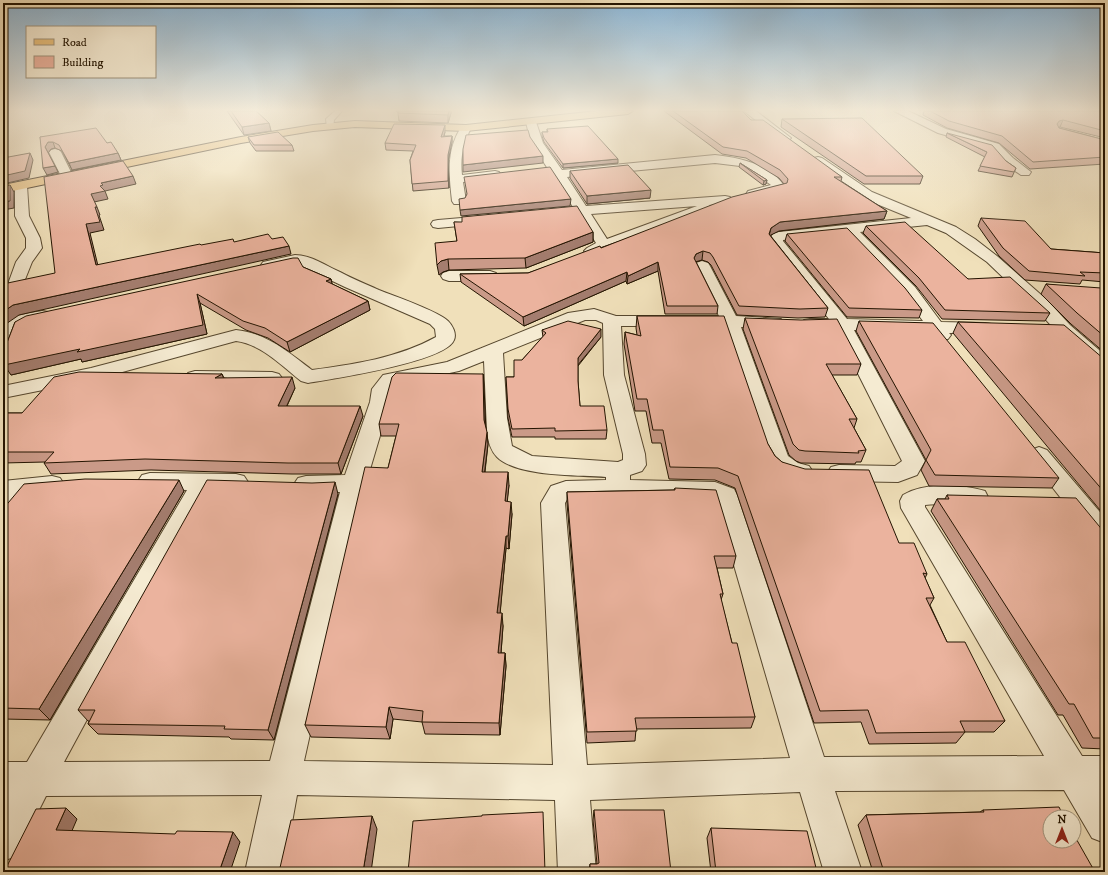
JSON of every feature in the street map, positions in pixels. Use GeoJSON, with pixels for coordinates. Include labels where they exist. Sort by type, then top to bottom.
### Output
{"type":"FeatureCollection","features":[{"type":"Feature","properties":{"kind":"main road"},"geometry":{"type":"LineString","coordinates":[[3,189],[184,152]]}},
{"type":"Feature","properties":{"kind":"street"},"geometry":{"type":"LineString","coordinates":[[55,152],[67,176]]}},
{"type":"Feature","properties":{"kind":"street"},"geometry":{"type":"LineString","coordinates":[[456,152],[455,157],[456,179],[459,201]]}},
{"type":"Feature","properties":{"kind":"street"},"geometry":{"type":"LineString","coordinates":[[543,152],[604,245]]}},
{"type":"Feature","properties":{"kind":"street"},"geometry":{"type":"LineString","coordinates":[[999,152],[1009,162],[1025,172]]}},
{"type":"Feature","properties":{"kind":"street"},"geometry":{"type":"LineString","coordinates":[[808,154],[867,195],[951,230],[970,242],[992,259],[1105,365]]}},
{"type":"Feature","properties":{"kind":"street"},"geometry":{"type":"LineString","coordinates":[[539,169],[556,171],[715,159],[741,162],[774,182],[779,187],[725,200],[604,245],[576,257]]}},
{"type":"Feature","properties":{"kind":"street"},"geometry":{"type":"LineString","coordinates":[[456,179],[509,173]]}},
{"type":"Feature","properties":{"kind":"street"},"geometry":{"type":"LineString","coordinates":[[16,284],[24,262],[34,248],[33,238],[22,216],[21,186]]}},
{"type":"Feature","properties":{"kind":"street"},"geometry":{"type":"LineString","coordinates":[[557,212],[725,200]]}},
{"type":"Feature","properties":{"kind":"street"},"geometry":{"type":"LineString","coordinates":[[438,224],[502,218]]}},
{"type":"Feature","properties":{"kind":"street"},"geometry":{"type":"LineString","coordinates":[[702,266],[730,321],[776,456],[781,464],[790,470],[801,472],[898,474],[910,469],[914,460],[841,323],[776,242],[776,239],[779,236],[927,221]]}},
{"type":"Feature","properties":{"kind":"street"},"geometry":{"type":"LineString","coordinates":[[849,229],[909,291],[956,351]]}},
{"type":"Feature","properties":{"kind":"street"},"geometry":{"type":"LineString","coordinates":[[255,269],[283,262],[302,260],[351,284],[436,320],[444,326],[446,336],[445,340],[407,356],[389,370],[382,389],[380,402],[354,483],[283,778],[264,872]]}},
{"type":"Feature","properties":{"kind":"street"},"geometry":{"type":"LineString","coordinates":[[449,276],[504,275]]}},
{"type":"Feature","properties":{"kind":"street"},"geometry":{"type":"LineString","coordinates":[[1019,285],[1042,287]]}},
{"type":"Feature","properties":{"kind":"street"},"geometry":{"type":"LineString","coordinates":[[3,354],[7,328],[25,320],[57,313]]}},
{"type":"Feature","properties":{"kind":"street"},"geometry":{"type":"LineString","coordinates":[[94,374],[274,378],[308,377],[349,371],[452,367],[574,317],[588,314],[602,314],[612,321],[730,321],[798,324],[841,323],[998,328]]}},
{"type":"Feature","properties":{"kind":"street"},"geometry":{"type":"LineString","coordinates":[[577,872],[553,503],[558,492],[618,479],[634,465],[634,454],[614,376],[612,321]]}},
{"type":"Feature","properties":{"kind":"street"},"geometry":{"type":"LineString","coordinates":[[1043,328],[1064,328]]}},
{"type":"Feature","properties":{"kind":"street"},"geometry":{"type":"LineString","coordinates":[[3,392],[94,374],[185,348],[236,336],[245,336],[260,342],[308,377]]}},
{"type":"Feature","properties":{"kind":"street"},"geometry":{"type":"LineString","coordinates":[[493,349],[495,374],[494,405],[500,441],[503,450],[517,460],[530,464],[618,479],[715,491],[725,495],[843,872]]}},
{"type":"Feature","properties":{"kind":"street"},"geometry":{"type":"LineString","coordinates":[[1030,444],[1105,536]]}},
{"type":"Feature","properties":{"kind":"street"},"geometry":{"type":"LineString","coordinates":[[132,481],[253,482]]}},
{"type":"Feature","properties":{"kind":"street"},"geometry":{"type":"LineString","coordinates":[[3,843],[19,779],[204,482]]}},
{"type":"Feature","properties":{"kind":"street"},"geometry":{"type":"LineString","coordinates":[[3,509],[12,489],[68,483]]}},
{"type":"Feature","properties":{"kind":"street"},"geometry":{"type":"LineString","coordinates":[[284,484],[316,485],[354,483]]}},
{"type":"Feature","properties":{"kind":"street"},"geometry":{"type":"LineString","coordinates":[[996,497],[924,496],[916,497],[912,501],[913,508],[1088,773],[1105,825]]}},
{"type":"Feature","properties":{"kind":"street"},"geometry":{"type":"LineString","coordinates":[[1043,498],[1075,499]]}},
{"type":"Feature","properties":{"kind":"street"},"geometry":{"type":"LineString","coordinates":[[19,779],[283,778],[572,783],[812,774],[1088,773]]}},
{"type":"Feature","properties":{"kind":"building"},"geometry":{"type":"Polygon","coordinates":[[[41,152],[48,152],[55,166],[43,168],[41,152]]]}},
{"type":"Feature","properties":{"kind":"building"},"geometry":{"type":"Polygon","coordinates":[[[63,152],[118,153],[69,163],[63,152]]]}},
{"type":"Feature","properties":{"kind":"building"},"geometry":{"type":"Polygon","coordinates":[[[413,152],[449,152],[448,181],[412,184],[410,160],[413,152]]]}},
{"type":"Feature","properties":{"kind":"building"},"geometry":{"type":"Polygon","coordinates":[[[463,152],[540,152],[543,156],[463,165],[463,152]]]}},
{"type":"Feature","properties":{"kind":"building"},"geometry":{"type":"Polygon","coordinates":[[[554,152],[611,152],[618,159],[563,164],[554,152]]]}},
{"type":"Feature","properties":{"kind":"building"},"geometry":{"type":"Polygon","coordinates":[[[748,152],[807,152],[842,177],[834,177],[887,211],[780,222],[771,228],[769,234],[828,308],[800,309],[739,306],[713,257],[710,253],[703,251],[696,254],[694,258],[718,306],[667,306],[658,262],[628,276],[627,272],[523,317],[460,274],[528,273],[600,246],[601,248],[732,197],[787,183],[788,179],[780,170],[748,152]]]}},
{"type":"Feature","properties":{"kind":"building"},"geometry":{"type":"Polygon","coordinates":[[[830,152],[898,152],[923,176],[866,176],[830,152]]]}},
{"type":"Feature","properties":{"kind":"building"},"geometry":{"type":"Polygon","coordinates":[[[987,152],[998,152],[1006,161],[1016,168],[1014,172],[980,166],[987,152]]]}},
{"type":"Feature","properties":{"kind":"building"},"geometry":{"type":"Polygon","coordinates":[[[1021,152],[1105,152],[1105,157],[1033,162],[1021,152]]]}},
{"type":"Feature","properties":{"kind":"building"},"geometry":{"type":"Polygon","coordinates":[[[30,153],[25,171],[3,176],[3,158],[30,153]]]}},
{"type":"Feature","properties":{"kind":"building"},"geometry":{"type":"Polygon","coordinates":[[[123,161],[133,176],[101,183],[103,185],[100,186],[105,191],[91,194],[97,207],[95,207],[100,222],[86,224],[96,265],[200,244],[233,239],[234,242],[268,234],[272,239],[283,237],[289,246],[13,305],[3,312],[3,284],[55,273],[44,177],[123,161]]]}},
{"type":"Feature","properties":{"kind":"building"},"geometry":{"type":"Polygon","coordinates":[[[740,163],[767,180],[764,181],[740,163]]]}},
{"type":"Feature","properties":{"kind":"building"},"geometry":{"type":"Polygon","coordinates":[[[628,165],[651,190],[587,196],[570,171],[628,165]]]}},
{"type":"Feature","properties":{"kind":"building"},"geometry":{"type":"Polygon","coordinates":[[[550,167],[571,199],[460,210],[459,199],[465,198],[467,194],[464,177],[550,167]]]}},
{"type":"Feature","properties":{"kind":"building"},"geometry":{"type":"Polygon","coordinates":[[[10,185],[10,201],[3,202],[3,186],[10,185]]]}},
{"type":"Feature","properties":{"kind":"building"},"geometry":{"type":"Polygon","coordinates":[[[577,206],[593,232],[525,258],[448,259],[441,261],[437,265],[435,243],[457,241],[454,222],[462,222],[462,217],[577,206]]]}},
{"type":"Feature","properties":{"kind":"building"},"geometry":{"type":"Polygon","coordinates":[[[981,218],[1025,221],[1051,249],[1105,253],[1105,273],[1080,272],[1085,276],[1029,271],[1003,248],[981,218]]]}},
{"type":"Feature","properties":{"kind":"building"},"geometry":{"type":"Polygon","coordinates":[[[905,222],[968,279],[1010,277],[1050,313],[945,310],[919,278],[866,226],[905,222]]]}},
{"type":"Feature","properties":{"kind":"building"},"geometry":{"type":"Polygon","coordinates":[[[847,228],[905,288],[922,310],[849,308],[787,234],[847,228]]]}},
{"type":"Feature","properties":{"kind":"building"},"geometry":{"type":"Polygon","coordinates":[[[298,258],[303,267],[331,279],[326,281],[368,301],[287,342],[265,328],[243,321],[197,294],[203,325],[77,352],[80,349],[4,365],[6,350],[3,351],[3,349],[5,348],[15,322],[26,316],[298,258]]]}},
{"type":"Feature","properties":{"kind":"building"},"geometry":{"type":"Polygon","coordinates":[[[1046,284],[1101,288],[1105,292],[1105,337],[1077,313],[1046,284]]]}},
{"type":"Feature","properties":{"kind":"building"},"geometry":{"type":"Polygon","coordinates":[[[637,316],[724,316],[768,444],[775,456],[782,462],[805,469],[869,470],[899,543],[914,543],[927,574],[923,573],[934,598],[926,598],[947,642],[965,642],[1005,721],[960,721],[965,732],[876,733],[868,710],[820,711],[738,476],[718,468],[670,467],[663,430],[653,430],[647,399],[637,399],[625,332],[641,336],[637,316]]]}},
{"type":"Feature","properties":{"kind":"building"},"geometry":{"type":"Polygon","coordinates":[[[745,318],[801,320],[837,319],[861,364],[826,364],[857,419],[849,419],[866,450],[858,451],[859,453],[805,451],[799,450],[793,444],[745,318]]]}},
{"type":"Feature","properties":{"kind":"building"},"geometry":{"type":"Polygon","coordinates":[[[568,321],[601,329],[578,358],[578,381],[580,406],[604,406],[607,430],[555,431],[555,428],[512,429],[508,409],[506,377],[514,377],[514,360],[522,360],[546,333],[542,330],[568,321]]]}},
{"type":"Feature","properties":{"kind":"building"},"geometry":{"type":"Polygon","coordinates":[[[859,321],[933,323],[1059,478],[935,475],[926,460],[931,450],[859,321]]]}},
{"type":"Feature","properties":{"kind":"building"},"geometry":{"type":"Polygon","coordinates":[[[958,322],[1064,325],[1105,359],[1105,493],[958,322]]]}},
{"type":"Feature","properties":{"kind":"building"},"geometry":{"type":"Polygon","coordinates":[[[79,372],[222,374],[215,378],[292,377],[278,406],[360,406],[338,463],[145,459],[44,463],[54,452],[3,452],[3,413],[22,413],[54,377],[79,372]]]}},
{"type":"Feature","properties":{"kind":"building"},"geometry":{"type":"Polygon","coordinates":[[[396,373],[483,374],[484,420],[487,432],[482,472],[508,472],[505,501],[511,502],[508,536],[506,536],[497,613],[502,613],[498,653],[505,653],[499,723],[422,722],[423,711],[389,707],[386,727],[305,725],[365,467],[388,468],[399,424],[379,424],[392,377],[396,373]]]}},
{"type":"Feature","properties":{"kind":"building"},"geometry":{"type":"Polygon","coordinates":[[[85,479],[179,480],[39,709],[3,708],[3,509],[24,484],[85,479]]]}},
{"type":"Feature","properties":{"kind":"building"},"geometry":{"type":"Polygon","coordinates":[[[207,480],[312,483],[335,482],[268,730],[224,729],[225,726],[88,724],[95,710],[78,710],[207,480]]]}},
{"type":"Feature","properties":{"kind":"building"},"geometry":{"type":"Polygon","coordinates":[[[675,488],[716,490],[736,556],[714,556],[723,594],[720,594],[732,643],[737,643],[755,717],[635,718],[637,731],[587,732],[567,492],[675,490],[675,488]]]}},
{"type":"Feature","properties":{"kind":"building"},"geometry":{"type":"Polygon","coordinates":[[[947,495],[1076,498],[1105,533],[1105,738],[1093,738],[1074,704],[1069,704],[937,499],[949,499],[947,495]]]}},
{"type":"Feature","properties":{"kind":"building"},"geometry":{"type":"Polygon","coordinates":[[[1059,807],[1060,809],[1042,809],[1042,849],[1082,849],[1095,872],[884,872],[866,815],[984,812],[983,810],[1059,807]]]}},
{"type":"Feature","properties":{"kind":"building"},"geometry":{"type":"Polygon","coordinates":[[[66,808],[56,830],[175,834],[177,831],[233,832],[219,872],[4,872],[36,809],[66,808]]]}},
{"type":"Feature","properties":{"kind":"building"},"geometry":{"type":"Polygon","coordinates":[[[594,810],[664,810],[671,872],[590,872],[590,864],[599,863],[594,810]]]}},
{"type":"Feature","properties":{"kind":"building"},"geometry":{"type":"Polygon","coordinates":[[[543,812],[545,872],[408,872],[413,821],[482,815],[543,812]]]}},
{"type":"Feature","properties":{"kind":"building"},"geometry":{"type":"Polygon","coordinates":[[[372,816],[363,872],[279,872],[291,820],[372,816]]]}},
{"type":"Feature","properties":{"kind":"building"},"geometry":{"type":"Polygon","coordinates":[[[711,828],[807,831],[817,872],[716,872],[711,828]]]}}]}
